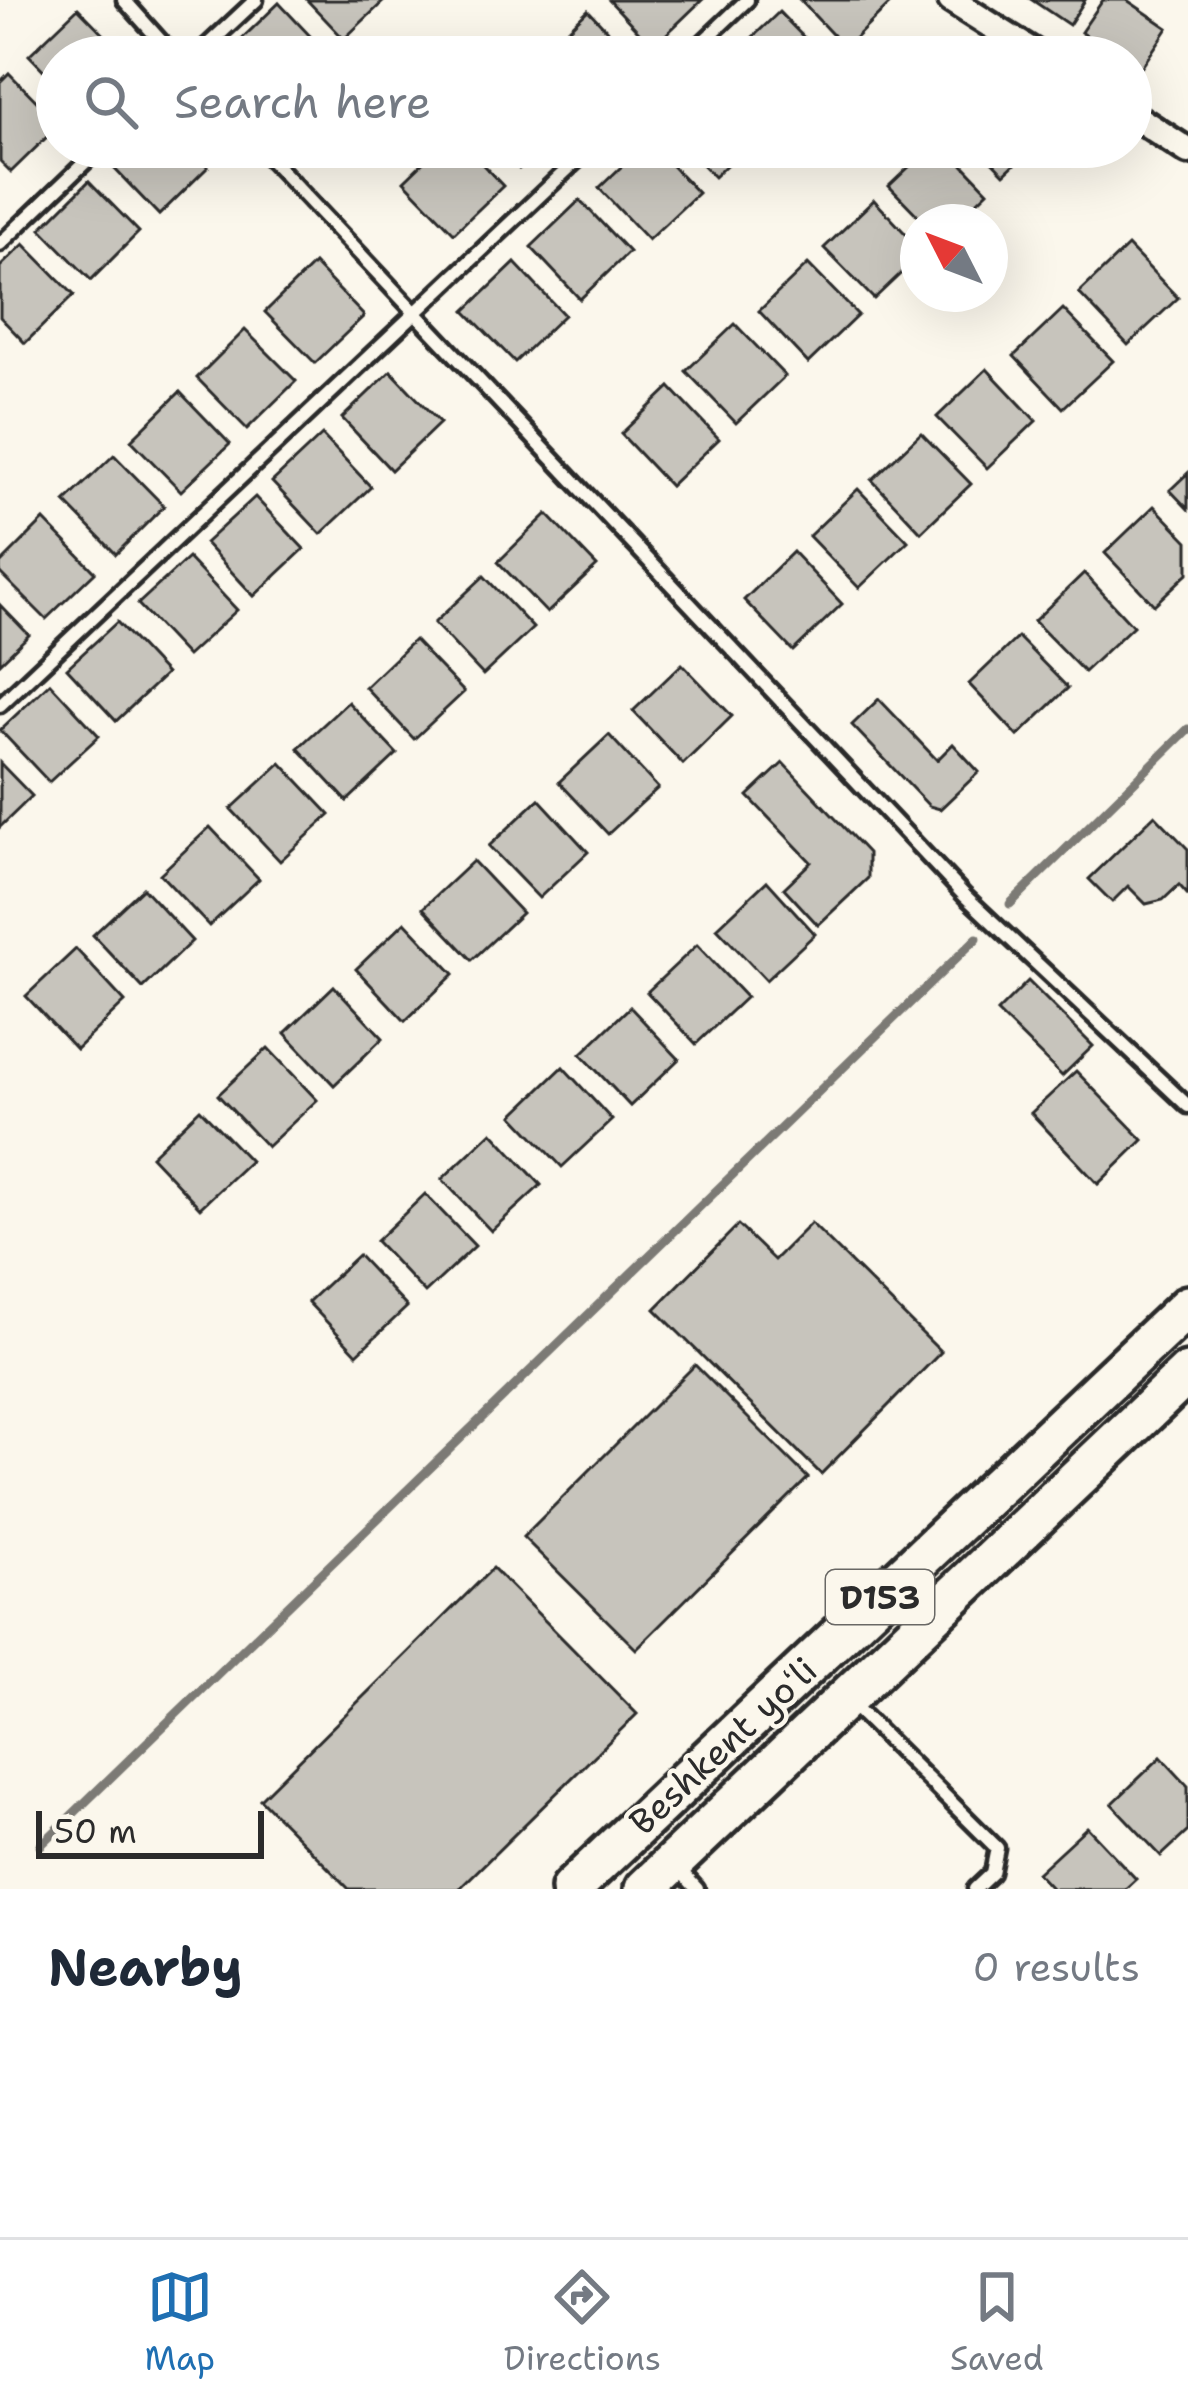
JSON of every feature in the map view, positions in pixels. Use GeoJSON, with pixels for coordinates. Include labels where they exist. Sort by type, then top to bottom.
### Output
{"type":"FeatureCollection","features":[{"type":"Feature","properties":{"kind":"main road","name":"Beshkent yoʻli"},"geometry":{"type":"LineString","coordinates":[[571,1889],[1188,1306]]}},
{"type":"Feature","properties":{"kind":"main road","name":"Beshkent yoʻli"},"geometry":{"type":"LineString","coordinates":[[672,1880],[846,1698],[1188,1373]]}},
{"type":"Feature","properties":{"kind":"street"},"geometry":{"type":"LineString","coordinates":[[952,0],[1008,36]]}},
{"type":"Feature","properties":{"kind":"street"},"geometry":{"type":"LineString","coordinates":[[1152,128],[1188,151]]}},
{"type":"Feature","properties":{"kind":"lane"},"geometry":{"type":"LineString","coordinates":[[124,0],[157,36]]}},
{"type":"Feature","properties":{"kind":"lane"},"geometry":{"type":"LineString","coordinates":[[217,36],[256,0]]}},
{"type":"Feature","properties":{"kind":"lane"},"geometry":{"type":"LineString","coordinates":[[709,36],[747,0]]}},
{"type":"Feature","properties":{"kind":"lane"},"geometry":{"type":"LineString","coordinates":[[0,244],[79,168]]}},
{"type":"Feature","properties":{"kind":"lane"},"geometry":{"type":"LineString","coordinates":[[278,168],[965,896],[1188,1106]]}},
{"type":"Feature","properties":{"kind":"lane"},"geometry":{"type":"LineString","coordinates":[[0,705],[569,168]]}},
{"type":"Feature","properties":{"kind":"lane"},"geometry":{"type":"LineString","coordinates":[[846,1698],[997,1848],[992,1873],[975,1889]]}},
{"type":"Feature","properties":{"kind":"building"},"geometry":{"type":"Polygon","coordinates":[[[307,0],[385,0],[347,36],[341,36],[307,0]]]}},
{"type":"Feature","properties":{"kind":"building"},"geometry":{"type":"Polygon","coordinates":[[[609,0],[702,0],[664,36],[643,36],[609,0]]]}},
{"type":"Feature","properties":{"kind":"building"},"geometry":{"type":"Polygon","coordinates":[[[800,0],[894,0],[857,36],[834,36],[800,0]]]}},
{"type":"Feature","properties":{"kind":"building"},"geometry":{"type":"Polygon","coordinates":[[[1032,0],[1085,0],[1069,25],[1032,0]]]}},
{"type":"Feature","properties":{"kind":"building"},"geometry":{"type":"Polygon","coordinates":[[[1103,0],[1127,0],[1168,28],[1152,52],[1152,36],[1087,36],[1081,32],[1103,0]]]}},
{"type":"Feature","properties":{"kind":"building"},"geometry":{"type":"Polygon","coordinates":[[[279,3],[310,36],[245,36],[279,3]]]}},
{"type":"Feature","properties":{"kind":"building"},"geometry":{"type":"Polygon","coordinates":[[[78,8],[105,36],[49,36],[78,8]]]}},
{"type":"Feature","properties":{"kind":"building"},"geometry":{"type":"Polygon","coordinates":[[[588,10],[612,36],[561,36],[588,10]]]}},
{"type":"Feature","properties":{"kind":"building"},"geometry":{"type":"Polygon","coordinates":[[[779,12],[802,36],[754,36],[779,12]]]}},
{"type":"Feature","properties":{"kind":"building"},"geometry":{"type":"Polygon","coordinates":[[[9,73],[36,101],[36,148],[11,172],[0,161],[0,82],[9,73]]]}},
{"type":"Feature","properties":{"kind":"building"},"geometry":{"type":"Polygon","coordinates":[[[114,168],[207,168],[159,215],[114,168]]]}},
{"type":"Feature","properties":{"kind":"building"},"geometry":{"type":"Polygon","coordinates":[[[417,168],[486,168],[503,186],[454,233],[404,181],[417,168]]]}},
{"type":"Feature","properties":{"kind":"building"},"geometry":{"type":"Polygon","coordinates":[[[620,168],[674,168],[698,193],[648,240],[599,188],[620,168]]]}},
{"type":"Feature","properties":{"kind":"building"},"geometry":{"type":"Polygon","coordinates":[[[908,168],[966,168],[988,191],[975,204],[906,204],[889,186],[908,168]]]}},
{"type":"Feature","properties":{"kind":"building"},"geometry":{"type":"Polygon","coordinates":[[[89,181],[139,232],[91,280],[41,229],[89,181]]]}},
{"type":"Feature","properties":{"kind":"building"},"geometry":{"type":"Polygon","coordinates":[[[580,200],[629,252],[580,299],[531,247],[580,200]]]}},
{"type":"Feature","properties":{"kind":"building"},"geometry":{"type":"Polygon","coordinates":[[[874,200],[900,228],[900,274],[874,299],[824,248],[874,200]]]}},
{"type":"Feature","properties":{"kind":"building"},"geometry":{"type":"Polygon","coordinates":[[[24,244],[74,295],[25,343],[0,317],[0,267],[24,244]]]}},
{"type":"Feature","properties":{"kind":"building"},"geometry":{"type":"Polygon","coordinates":[[[1128,246],[1178,298],[1128,345],[1079,293],[1128,246]]]}},
{"type":"Feature","properties":{"kind":"building"},"geometry":{"type":"Polygon","coordinates":[[[515,263],[564,315],[515,362],[465,311],[515,263]]]}},
{"type":"Feature","properties":{"kind":"building"},"geometry":{"type":"Polygon","coordinates":[[[314,264],[364,316],[315,363],[265,312],[314,264]]]}},
{"type":"Feature","properties":{"kind":"building"},"geometry":{"type":"Polygon","coordinates":[[[808,264],[858,315],[808,363],[759,311],[808,264]]]}},
{"type":"Feature","properties":{"kind":"building"},"geometry":{"type":"Polygon","coordinates":[[[1063,309],[1113,361],[1063,408],[1014,356],[1063,309]]]}},
{"type":"Feature","properties":{"kind":"building"},"geometry":{"type":"Polygon","coordinates":[[[735,324],[785,376],[736,423],[686,371],[735,324]]]}},
{"type":"Feature","properties":{"kind":"building"},"geometry":{"type":"Polygon","coordinates":[[[245,330],[296,381],[247,429],[197,378],[245,330]]]}},
{"type":"Feature","properties":{"kind":"building"},"geometry":{"type":"Polygon","coordinates":[[[987,369],[1036,421],[987,468],[937,417],[987,369]]]}},
{"type":"Feature","properties":{"kind":"building"},"geometry":{"type":"Polygon","coordinates":[[[391,371],[440,423],[391,470],[342,418],[391,371]]]}},
{"type":"Feature","properties":{"kind":"building"},"geometry":{"type":"Polygon","coordinates":[[[670,387],[719,439],[670,486],[621,434],[670,387]]]}},
{"type":"Feature","properties":{"kind":"building"},"geometry":{"type":"Polygon","coordinates":[[[180,392],[230,444],[181,491],[131,440],[180,392]]]}},
{"type":"Feature","properties":{"kind":"building"},"geometry":{"type":"Polygon","coordinates":[[[921,433],[971,484],[921,532],[872,480],[921,433]]]}},
{"type":"Feature","properties":{"kind":"building"},"geometry":{"type":"Polygon","coordinates":[[[322,435],[371,487],[321,534],[272,482],[322,435]]]}},
{"type":"Feature","properties":{"kind":"building"},"geometry":{"type":"Polygon","coordinates":[[[114,455],[164,506],[116,554],[65,502],[114,455]]]}},
{"type":"Feature","properties":{"kind":"building"},"geometry":{"type":"Polygon","coordinates":[[[1188,473],[1188,509],[1170,490],[1188,473]]]}},
{"type":"Feature","properties":{"kind":"building"},"geometry":{"type":"Polygon","coordinates":[[[858,489],[908,541],[859,588],[809,536],[858,489]]]}},
{"type":"Feature","properties":{"kind":"building"},"geometry":{"type":"Polygon","coordinates":[[[255,497],[304,549],[254,596],[205,543],[255,497]]]}},
{"type":"Feature","properties":{"kind":"building"},"geometry":{"type":"Polygon","coordinates":[[[1154,506],[1188,541],[1188,573],[1154,605],[1105,553],[1154,506]]]}},
{"type":"Feature","properties":{"kind":"building"},"geometry":{"type":"Polygon","coordinates":[[[547,514],[597,566],[547,613],[498,562],[547,514]]]}},
{"type":"Feature","properties":{"kind":"building"},"geometry":{"type":"Polygon","coordinates":[[[44,520],[95,572],[46,619],[0,573],[0,564],[44,520]]]}},
{"type":"Feature","properties":{"kind":"building"},"geometry":{"type":"Polygon","coordinates":[[[793,552],[842,604],[793,651],[744,600],[793,552]]]}},
{"type":"Feature","properties":{"kind":"building"},"geometry":{"type":"Polygon","coordinates":[[[188,558],[237,610],[187,656],[138,604],[188,558]]]}},
{"type":"Feature","properties":{"kind":"building"},"geometry":{"type":"Polygon","coordinates":[[[1084,573],[1133,626],[1084,672],[1034,621],[1084,573]]]}},
{"type":"Feature","properties":{"kind":"building"},"geometry":{"type":"Polygon","coordinates":[[[484,576],[533,628],[483,675],[434,623],[484,576]]]}},
{"type":"Feature","properties":{"kind":"building"},"geometry":{"type":"Polygon","coordinates":[[[0,605],[29,635],[0,663],[0,605]]]}},
{"type":"Feature","properties":{"kind":"building"},"geometry":{"type":"Polygon","coordinates":[[[117,622],[166,674],[116,721],[67,668],[117,622]]]}},
{"type":"Feature","properties":{"kind":"building"},"geometry":{"type":"Polygon","coordinates":[[[1018,637],[1068,688],[1018,736],[969,684],[1018,637]]]}},
{"type":"Feature","properties":{"kind":"building"},"geometry":{"type":"Polygon","coordinates":[[[414,640],[464,692],[414,739],[365,687],[414,640]]]}},
{"type":"Feature","properties":{"kind":"building"},"geometry":{"type":"Polygon","coordinates":[[[682,664],[732,716],[683,764],[633,711],[682,664]]]}},
{"type":"Feature","properties":{"kind":"building"},"geometry":{"type":"Polygon","coordinates":[[[50,683],[99,736],[49,782],[0,730],[50,683]]]}},
{"type":"Feature","properties":{"kind":"building"},"geometry":{"type":"Polygon","coordinates":[[[879,699],[937,760],[953,744],[979,772],[940,809],[929,806],[852,725],[879,699]]]}},
{"type":"Feature","properties":{"kind":"building"},"geometry":{"type":"Polygon","coordinates":[[[348,702],[397,754],[347,801],[298,748],[348,702]]]}},
{"type":"Feature","properties":{"kind":"building"},"geometry":{"type":"Polygon","coordinates":[[[609,735],[658,788],[608,834],[559,782],[609,735]]]}},
{"type":"Feature","properties":{"kind":"building"},"geometry":{"type":"Polygon","coordinates":[[[0,763],[32,796],[0,827],[0,763]]]}},
{"type":"Feature","properties":{"kind":"building"},"geometry":{"type":"Polygon","coordinates":[[[281,763],[330,815],[280,861],[231,809],[281,763]]]}},
{"type":"Feature","properties":{"kind":"building"},"geometry":{"type":"Polygon","coordinates":[[[783,763],[868,853],[868,878],[818,925],[784,888],[811,862],[748,796],[783,763]]]}},
{"type":"Feature","properties":{"kind":"building"},"geometry":{"type":"Polygon","coordinates":[[[539,799],[588,852],[539,898],[489,846],[539,799]]]}},
{"type":"Feature","properties":{"kind":"building"},"geometry":{"type":"Polygon","coordinates":[[[1155,815],[1188,849],[1188,895],[1179,885],[1163,900],[1146,904],[1128,886],[1112,902],[1089,879],[1155,815]]]}},
{"type":"Feature","properties":{"kind":"building"},"geometry":{"type":"Polygon","coordinates":[[[210,827],[259,879],[209,926],[160,874],[210,827]]]}},
{"type":"Feature","properties":{"kind":"building"},"geometry":{"type":"Polygon","coordinates":[[[473,861],[522,913],[472,960],[423,908],[473,861]]]}},
{"type":"Feature","properties":{"kind":"building"},"geometry":{"type":"Polygon","coordinates":[[[767,881],[815,934],[766,980],[717,928],[767,881]]]}},
{"type":"Feature","properties":{"kind":"building"},"geometry":{"type":"Polygon","coordinates":[[[143,888],[192,941],[143,988],[93,935],[143,888]]]}},
{"type":"Feature","properties":{"kind":"building"},"geometry":{"type":"Polygon","coordinates":[[[405,922],[454,974],[405,1021],[356,969],[405,922]]]}},
{"type":"Feature","properties":{"kind":"building"},"geometry":{"type":"Polygon","coordinates":[[[697,945],[746,997],[696,1044],[647,992],[697,945]]]}},
{"type":"Feature","properties":{"kind":"building"},"geometry":{"type":"Polygon","coordinates":[[[76,949],[125,1002],[76,1049],[26,996],[76,949]]]}},
{"type":"Feature","properties":{"kind":"building"},"geometry":{"type":"Polygon","coordinates":[[[1028,981],[1093,1046],[1062,1076],[997,1012],[1028,981]]]}},
{"type":"Feature","properties":{"kind":"building"},"geometry":{"type":"Polygon","coordinates":[[[334,986],[383,1038],[334,1085],[285,1033],[334,986]]]}},
{"type":"Feature","properties":{"kind":"building"},"geometry":{"type":"Polygon","coordinates":[[[630,1007],[679,1059],[630,1106],[581,1054],[630,1007]]]}},
{"type":"Feature","properties":{"kind":"building"},"geometry":{"type":"Polygon","coordinates":[[[268,1048],[317,1100],[267,1147],[218,1095],[268,1048]]]}},
{"type":"Feature","properties":{"kind":"building"},"geometry":{"type":"Polygon","coordinates":[[[563,1067],[612,1120],[562,1167],[513,1115],[563,1067]]]}},
{"type":"Feature","properties":{"kind":"building"},"geometry":{"type":"Polygon","coordinates":[[[1076,1071],[1143,1140],[1098,1184],[1031,1113],[1076,1071]]]}},
{"type":"Feature","properties":{"kind":"building"},"geometry":{"type":"Polygon","coordinates":[[[200,1109],[250,1161],[200,1208],[151,1156],[200,1109]]]}},
{"type":"Feature","properties":{"kind":"building"},"geometry":{"type":"Polygon","coordinates":[[[492,1132],[541,1185],[491,1231],[442,1179],[492,1132]]]}},
{"type":"Feature","properties":{"kind":"building"},"geometry":{"type":"Polygon","coordinates":[[[425,1194],[475,1246],[425,1293],[376,1241],[425,1194]]]}},
{"type":"Feature","properties":{"kind":"building"},"geometry":{"type":"Polygon","coordinates":[[[811,1223],[941,1352],[821,1474],[655,1309],[738,1225],[774,1260],[811,1223]]]}},
{"type":"Feature","properties":{"kind":"building"},"geometry":{"type":"Polygon","coordinates":[[[358,1255],[407,1307],[357,1354],[308,1302],[358,1255]]]}},
{"type":"Feature","properties":{"kind":"building"},"geometry":{"type":"Polygon","coordinates":[[[695,1365],[808,1478],[636,1649],[523,1537],[695,1365]]]}},
{"type":"Feature","properties":{"kind":"building"},"geometry":{"type":"Polygon","coordinates":[[[493,1568],[637,1714],[459,1889],[349,1889],[260,1799],[493,1568]]]}},
{"type":"Feature","properties":{"kind":"building"},"geometry":{"type":"Polygon","coordinates":[[[1161,1757],[1188,1786],[1188,1831],[1161,1856],[1112,1804],[1161,1757]]]}},
{"type":"Feature","properties":{"kind":"building"},"geometry":{"type":"Polygon","coordinates":[[[1087,1827],[1136,1879],[1125,1889],[1052,1889],[1037,1873],[1087,1827]]]}},
{"type":"Feature","properties":{"kind":"waterway"},"geometry":{"type":"LineString","coordinates":[[1010,904],[1188,729]]}},
{"type":"Feature","properties":{"kind":"waterway"},"geometry":{"type":"LineString","coordinates":[[40,1846],[977,938]]}}]}
